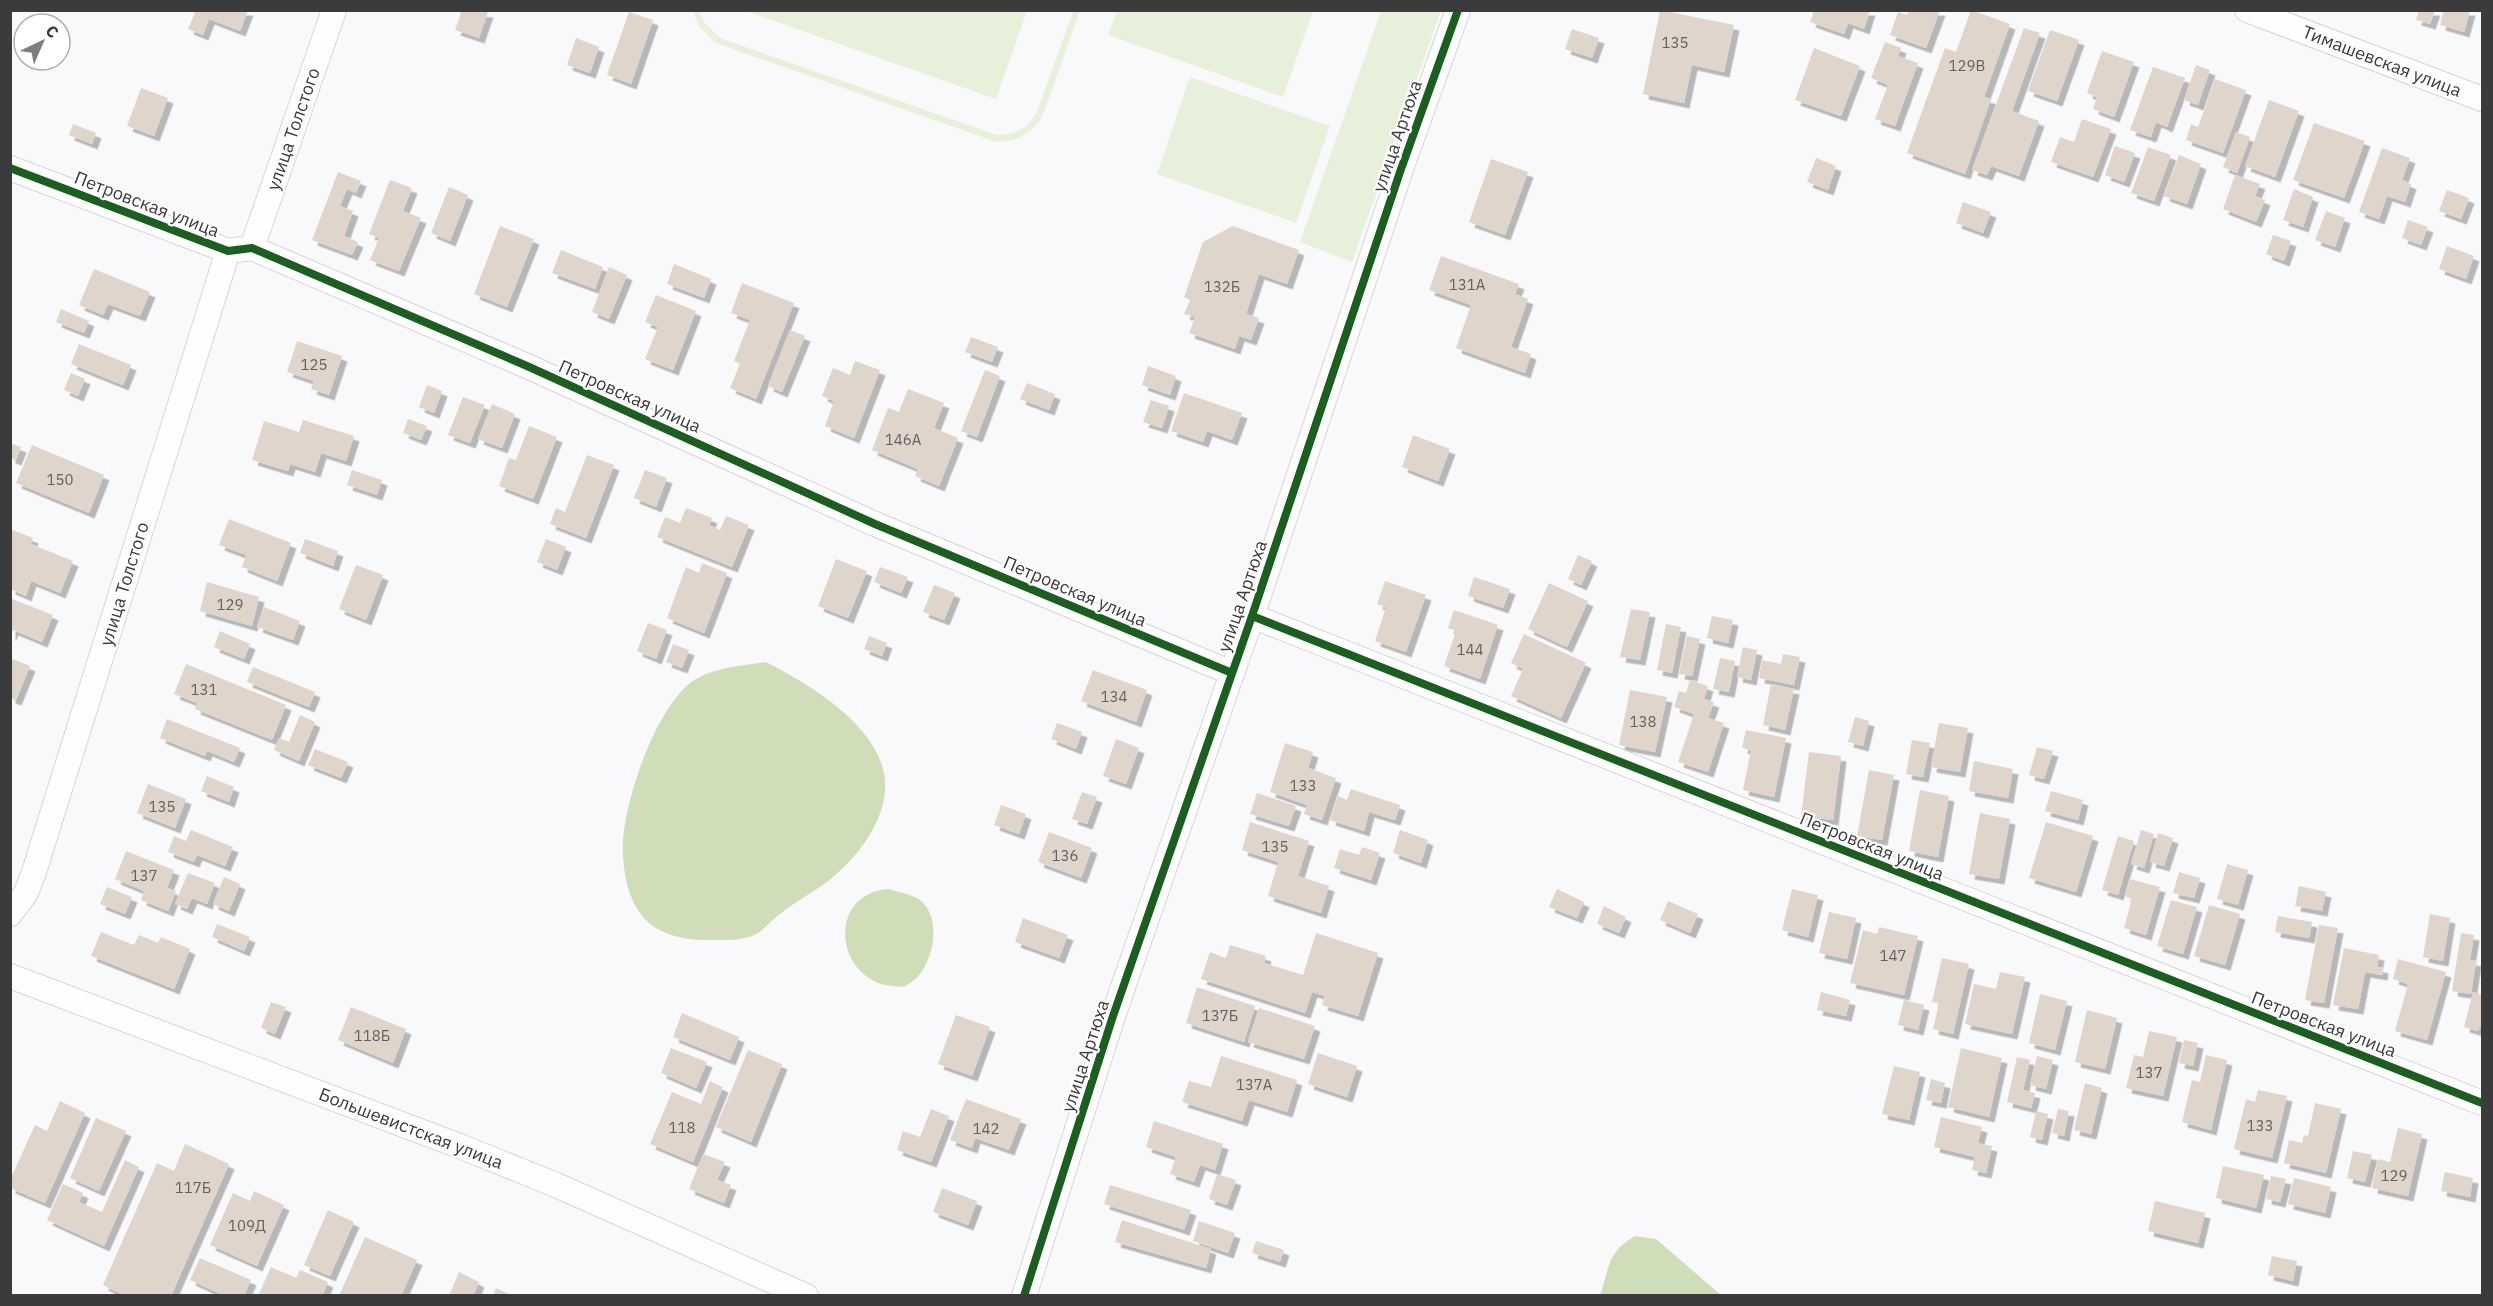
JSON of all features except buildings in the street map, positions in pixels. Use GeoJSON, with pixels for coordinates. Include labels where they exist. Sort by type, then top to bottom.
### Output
{"type":"FeatureCollection","features":[{"type":"Feature","properties":{"kind":"street","name":"улица Толстого"},"geometry":{"type":"LineString","coordinates":[[252,248],[334,10]]}},
{"type":"Feature","properties":{"kind":"street","name":"улица Артюха"},"geometry":{"type":"LineString","coordinates":[[1024,1296],[1116,1008],[1252,615],[1400,172],[1458,10]]}},
{"type":"Feature","properties":{"kind":"street","name":"Тимашевская улица"},"geometry":{"type":"LineString","coordinates":[[2247,10],[2482,99]]}},
{"type":"Feature","properties":{"kind":"street","name":"Петровская улица"},"geometry":{"type":"LineString","coordinates":[[10,168],[228,250],[252,248],[527,366],[875,524],[1232,673]]}},
{"type":"Feature","properties":{"kind":"street","name":"улица Толстого"},"geometry":{"type":"LineString","coordinates":[[10,914],[26,893],[34,872],[228,250]]}},
{"type":"Feature","properties":{"kind":"street","name":"Петровская улица"},"geometry":{"type":"LineString","coordinates":[[1252,615],[2482,1103]]}},
{"type":"Feature","properties":{"kind":"street","name":"Большевистская улица"},"geometry":{"type":"LineString","coordinates":[[10,976],[462,1147],[556,1185],[806,1296]]}},
{"type":"Feature","properties":{"kind":"green space"},"geometry":{"type":"Polygon","coordinates":[[[1117,10],[1313,11],[1283,97],[1108,35],[1117,10]]]}},
{"type":"Feature","properties":{"kind":"green space"},"geometry":{"type":"Polygon","coordinates":[[[693,11],[699,11],[705,23],[720,38],[997,135],[1020,130],[1033,118],[1073,11],[1080,11],[1043,115],[1024,135],[996,142],[716,43],[699,26],[693,11]]]}},
{"type":"Feature","properties":{"kind":"green space"},"geometry":{"type":"Polygon","coordinates":[[[746,11],[1027,11],[996,99],[746,11]]]}},
{"type":"Feature","properties":{"kind":"green space"},"geometry":{"type":"Polygon","coordinates":[[[1381,11],[1441,11],[1352,262],[1300,242],[1381,11]]]}},
{"type":"Feature","properties":{"kind":"green space"},"geometry":{"type":"Polygon","coordinates":[[[1190,77],[1330,126],[1296,223],[1157,174],[1190,77]]]}},
{"type":"Feature","properties":{"kind":"green space"},"geometry":{"type":"Polygon","coordinates":[[[766,662],[820,694],[854,722],[867,738],[878,755],[884,773],[885,788],[879,817],[863,845],[843,868],[756,934],[747,938],[730,940],[687,939],[670,935],[645,919],[636,907],[625,876],[623,837],[627,813],[643,760],[667,710],[681,691],[696,679],[721,669],[766,662]]]}},
{"type":"Feature","properties":{"kind":"green space"},"geometry":{"type":"Polygon","coordinates":[[[888,889],[920,900],[927,907],[933,926],[929,958],[916,978],[904,987],[881,984],[865,975],[854,963],[847,948],[845,932],[848,917],[856,904],[869,894],[888,889]]]}},
{"type":"Feature","properties":{"kind":"green space"},"geometry":{"type":"Polygon","coordinates":[[[1635,1236],[1656,1239],[1721,1295],[1600,1295],[1614,1255],[1635,1236]]]}},
{"type":"Feature","properties":{"kind":"cycle path"},"geometry":{"type":"LineString","coordinates":[[1024,1296],[1112,1019],[1252,616],[1400,172],[1458,10]]}},
{"type":"Feature","properties":{"kind":"cycle path"},"geometry":{"type":"LineString","coordinates":[[10,168],[228,251],[252,248],[527,366],[875,524],[1232,673]]}},
{"type":"Feature","properties":{"kind":"cycle path"},"geometry":{"type":"LineString","coordinates":[[1252,616],[2482,1103]]}}]}
